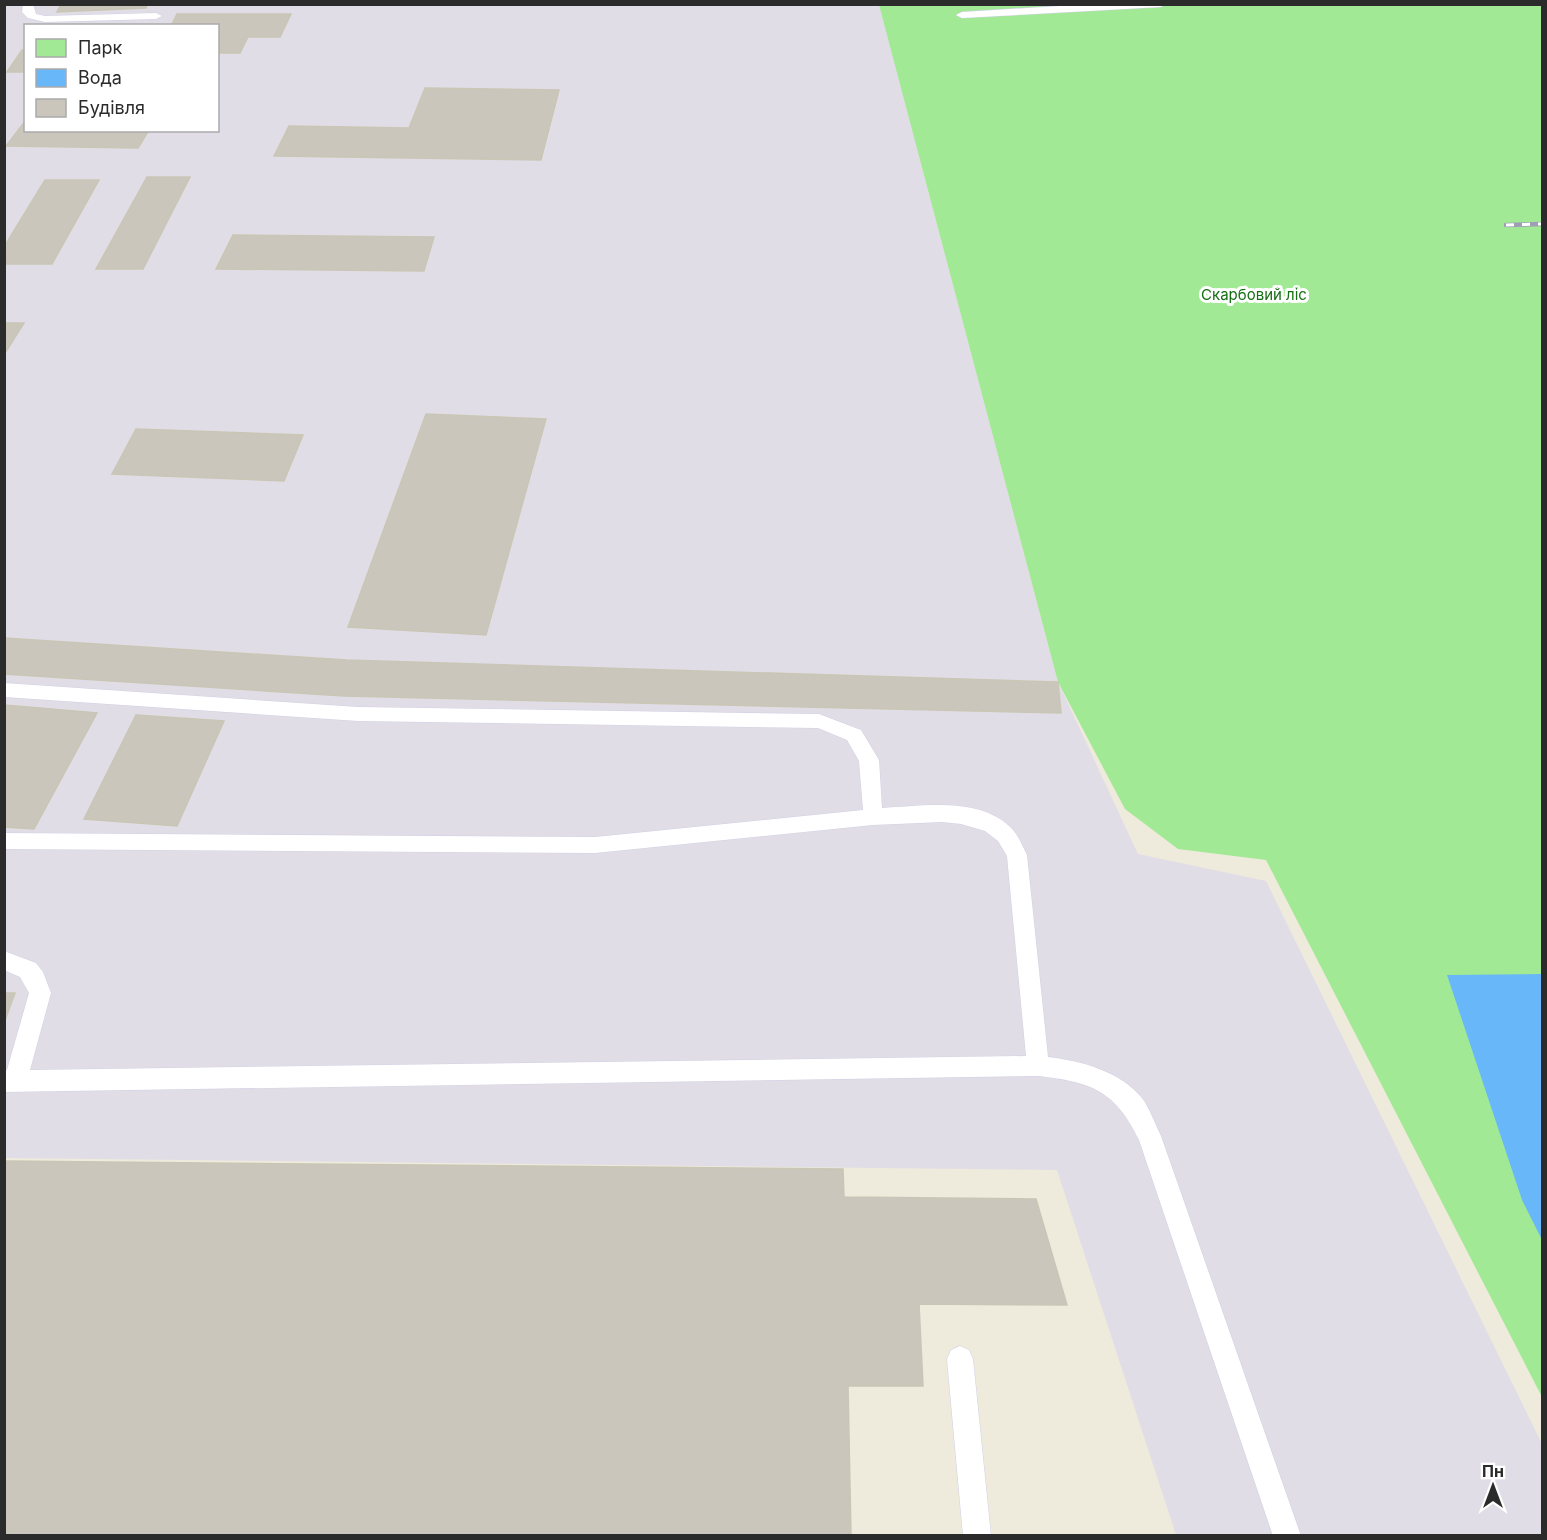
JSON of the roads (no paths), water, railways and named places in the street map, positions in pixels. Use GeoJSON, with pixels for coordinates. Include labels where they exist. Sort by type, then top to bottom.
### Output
{"type":"FeatureCollection","features":[{"type":"Feature","properties":{"kind":"lane"},"geometry":{"type":"LineString","coordinates":[[28,4],[28,12],[32,16],[45,19],[155,21],[161,4]]}},
{"type":"Feature","properties":{"kind":"lane"},"geometry":{"type":"LineString","coordinates":[[962,15],[1161,4]]}},
{"type":"Feature","properties":{"kind":"lane"},"geometry":{"type":"LineString","coordinates":[[4,690],[358,714],[819,721],[854,735],[869,760],[873,817]]}},
{"type":"Feature","properties":{"kind":"lane"},"geometry":{"type":"LineString","coordinates":[[4,841],[595,845],[873,817],[949,814],[984,820],[1005,835],[1017,855],[1038,1066]]}},
{"type":"Feature","properties":{"kind":"lane"},"geometry":{"type":"LineString","coordinates":[[4,960],[23,965],[36,978],[40,993],[10,1081],[1038,1066],[1067,1069],[1105,1082],[1132,1104],[1149,1136],[1287,1536]]}},
{"type":"Feature","properties":{"kind":"lane"},"geometry":{"type":"LineString","coordinates":[[960,1359],[977,1536]]}},
{"type":"Feature","properties":{"kind":"water"},"geometry":{"type":"Polygon","coordinates":[[[1542,974],[1542,1240],[1522,1200],[1447,975],[1542,974]]]}},
{"type":"Feature","properties":{"kind":"railway"},"geometry":{"type":"LineString","coordinates":[[1506,225],[1542,224]]}},
{"type":"Feature","properties":{"kind":"park label","name":"Скарбовий ліс"},"geometry":{"type":"Point","coordinates":[1254,294]}}]}
